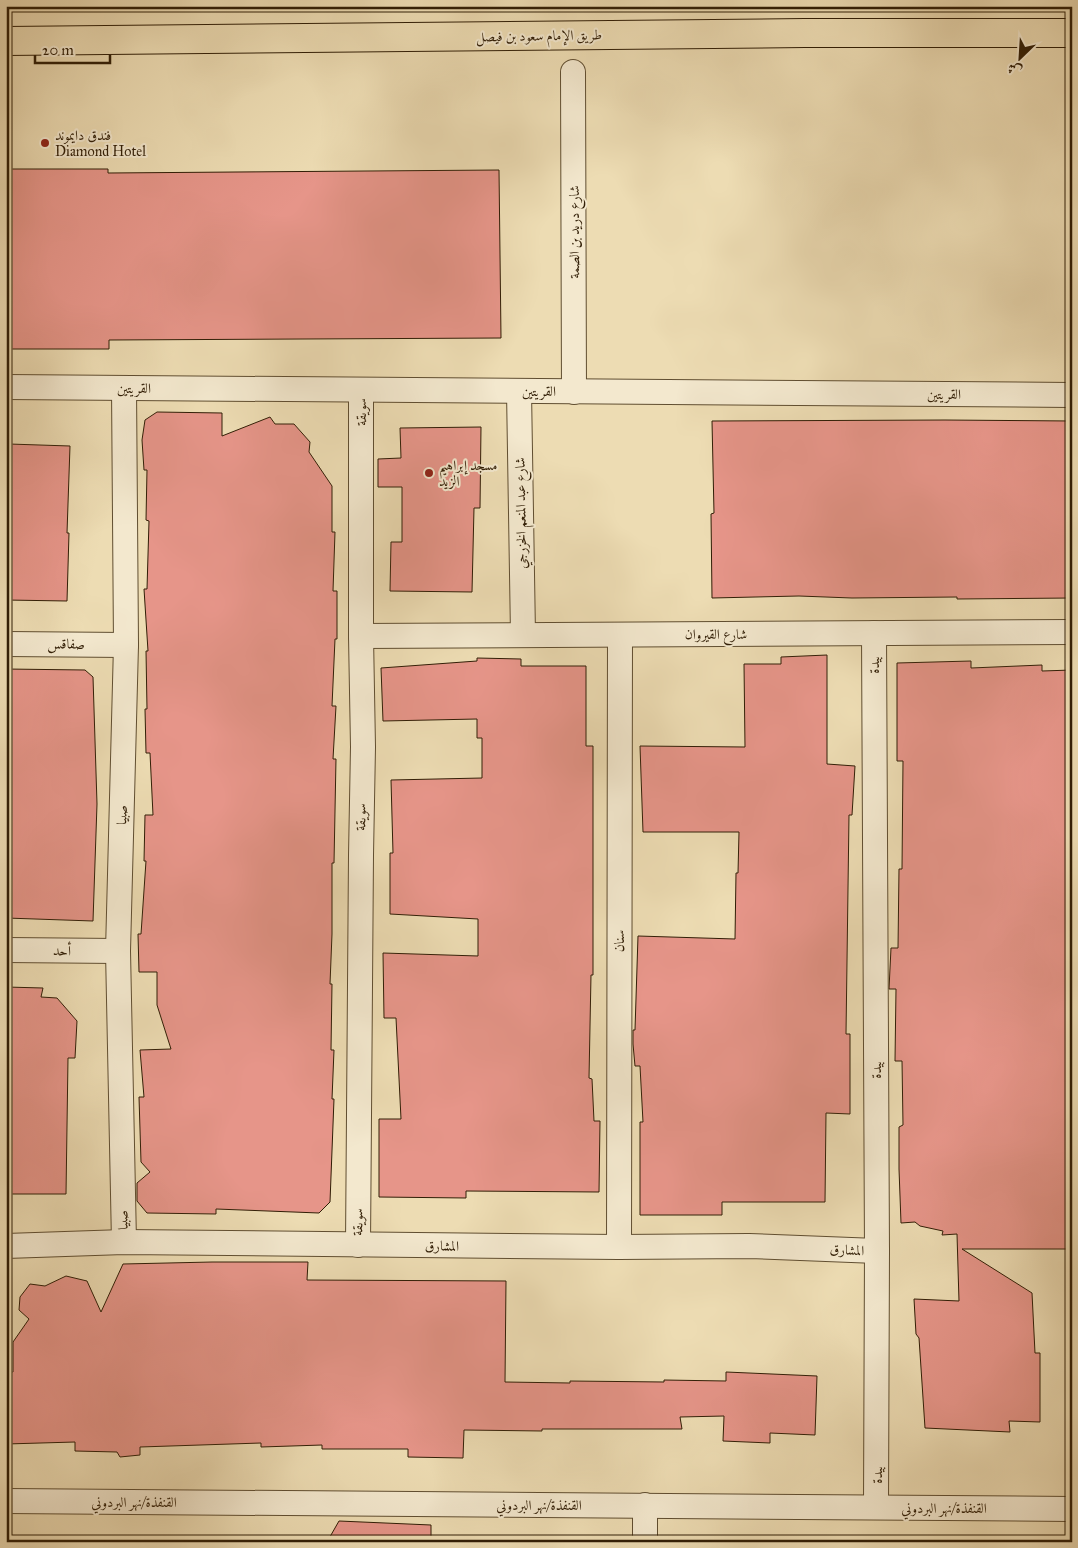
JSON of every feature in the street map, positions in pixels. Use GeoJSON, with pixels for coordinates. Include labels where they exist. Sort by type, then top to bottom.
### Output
{"type":"FeatureCollection","features":[{"type":"Feature","properties":{"kind":"main road","name":"طريق الإمام سعود بن فيصل"},"geometry":{"type":"LineString","coordinates":[[6,41],[805,33],[1072,33]]}},
{"type":"Feature","properties":{"kind":"street","name":"شارع دريد بن الصمة"},"geometry":{"type":"LineString","coordinates":[[573,72],[574,392]]}},
{"type":"Feature","properties":{"kind":"street","name":"القريتين"},"geometry":{"type":"LineString","coordinates":[[6,387],[1072,395]]}},
{"type":"Feature","properties":{"kind":"street","name":"صبيا"},"geometry":{"type":"LineString","coordinates":[[124,388],[126,645],[118,952],[124,1242]]}},
{"type":"Feature","properties":{"kind":"street","name":"سويقة"},"geometry":{"type":"LineString","coordinates":[[358,1245],[363,747],[361,390]]}},
{"type":"Feature","properties":{"kind":"street","name":"شارع عبد المنعم الخزرجي"},"geometry":{"type":"LineString","coordinates":[[519,391],[523,635]]}},
{"type":"Feature","properties":{"kind":"street","name":"بيدة"},"geometry":{"type":"LineString","coordinates":[[874,632],[877,1251],[876,1507]]}},
{"type":"Feature","properties":{"kind":"street","name":"شارع القيروان"},"geometry":{"type":"LineString","coordinates":[[361,636],[1072,632]]}},
{"type":"Feature","properties":{"kind":"street","name":"سنان"},"geometry":{"type":"LineString","coordinates":[[619,1247],[620,635]]}},
{"type":"Feature","properties":{"kind":"street","name":"صفاقس"},"geometry":{"type":"LineString","coordinates":[[6,644],[126,645]]}},
{"type":"Feature","properties":{"kind":"street","name":"أحد"},"geometry":{"type":"LineString","coordinates":[[6,950],[118,952]]}},
{"type":"Feature","properties":{"kind":"street","name":"المشارق"},"geometry":{"type":"LineString","coordinates":[[6,1246],[124,1242],[619,1247],[783,1246],[877,1251]]}},
{"type":"Feature","properties":{"kind":"street","name":"القنفذة/نهر البردوني"},"geometry":{"type":"LineString","coordinates":[[6,1501],[1072,1509]]}},
{"type":"Feature","properties":{"kind":"street"},"geometry":{"type":"LineString","coordinates":[[645,1505],[646,1542]]}},
{"type":"Feature","properties":{"kind":"building"},"geometry":{"type":"Polygon","coordinates":[[[6,169],[108,169],[108,173],[499,170],[501,338],[109,340],[109,349],[6,349],[6,169]]]}},
{"type":"Feature","properties":{"kind":"building"},"geometry":{"type":"Polygon","coordinates":[[[157,412],[222,413],[222,436],[270,417],[275,424],[294,424],[310,442],[309,452],[332,486],[332,532],[335,532],[333,591],[337,591],[337,639],[335,639],[332,706],[336,706],[333,759],[336,759],[330,984],[332,984],[331,1050],[334,1050],[332,1099],[334,1099],[330,1202],[319,1213],[216,1209],[216,1214],[147,1213],[137,1201],[137,1183],[150,1172],[141,1162],[139,1097],[144,1097],[140,1050],[171,1049],[157,1005],[157,972],[139,972],[138,934],[141,934],[146,861],[144,861],[145,815],[153,815],[150,753],[146,753],[146,651],[148,651],[144,589],[147,589],[149,521],[146,520],[147,470],[144,470],[142,440],[145,420],[157,412]]]}},
{"type":"Feature","properties":{"kind":"building"},"geometry":{"type":"Polygon","coordinates":[[[712,421],[1072,421],[1072,598],[957,599],[957,597],[852,598],[799,596],[712,598],[711,514],[714,513],[712,421]]]}},
{"type":"Feature","properties":{"kind":"building"},"geometry":{"type":"Polygon","coordinates":[[[481,427],[480,508],[474,508],[472,592],[390,591],[391,542],[402,542],[402,487],[378,487],[378,459],[401,458],[400,428],[481,427]]]}},
{"type":"Feature","properties":{"kind":"building"},"geometry":{"type":"Polygon","coordinates":[[[9,444],[70,446],[67,601],[6,600],[9,444]]]}},
{"type":"Feature","properties":{"kind":"building"},"geometry":{"type":"Polygon","coordinates":[[[827,655],[827,764],[855,766],[852,815],[849,815],[846,1034],[850,1034],[850,1114],[826,1113],[825,1202],[722,1202],[722,1215],[640,1215],[640,1122],[643,1122],[640,1066],[635,1066],[633,1044],[638,936],[735,939],[739,832],[643,832],[640,746],[745,747],[744,664],[781,664],[781,657],[827,655]]]}},
{"type":"Feature","properties":{"kind":"building"},"geometry":{"type":"Polygon","coordinates":[[[477,658],[521,659],[521,666],[586,666],[586,746],[593,746],[593,975],[591,975],[589,1078],[592,1079],[594,1121],[600,1121],[599,1192],[466,1191],[466,1198],[379,1197],[379,1119],[401,1119],[396,1018],[384,1018],[383,953],[478,956],[478,919],[390,914],[390,853],[393,853],[391,780],[482,778],[482,738],[477,738],[477,719],[383,721],[381,668],[477,661],[477,658]]]}},
{"type":"Feature","properties":{"kind":"building"},"geometry":{"type":"Polygon","coordinates":[[[971,661],[971,668],[1042,665],[1042,671],[1072,670],[1072,1249],[962,1249],[1032,1293],[1035,1353],[1040,1353],[1040,1422],[1009,1421],[1010,1432],[925,1428],[919,1338],[916,1334],[914,1299],[959,1301],[957,1234],[942,1235],[943,1231],[920,1226],[915,1222],[901,1223],[899,1127],[903,1125],[902,1061],[895,1061],[896,989],[889,989],[891,948],[898,948],[899,869],[902,869],[903,761],[897,761],[897,663],[971,661]]]}},
{"type":"Feature","properties":{"kind":"building"},"geometry":{"type":"Polygon","coordinates":[[[6,669],[85,670],[93,677],[97,804],[93,921],[6,918],[6,669]]]}},
{"type":"Feature","properties":{"kind":"building"},"geometry":{"type":"Polygon","coordinates":[[[6,987],[43,988],[41,997],[57,998],[77,1021],[75,1058],[68,1058],[66,1194],[6,1194],[6,987]]]}},
{"type":"Feature","properties":{"kind":"building"},"geometry":{"type":"Polygon","coordinates":[[[308,1262],[307,1280],[506,1281],[505,1382],[726,1381],[726,1372],[817,1376],[815,1435],[770,1433],[770,1443],[723,1441],[724,1416],[680,1417],[682,1429],[464,1430],[463,1458],[408,1457],[408,1449],[322,1449],[322,1445],[261,1447],[261,1443],[140,1447],[140,1455],[120,1457],[117,1452],[75,1451],[75,1442],[6,1444],[6,1372],[13,1372],[13,1342],[29,1319],[19,1310],[20,1297],[30,1284],[45,1286],[66,1276],[87,1281],[101,1312],[123,1264],[308,1262]]]}},
{"type":"Feature","properties":{"kind":"building"},"geometry":{"type":"Polygon","coordinates":[[[339,1521],[431,1525],[431,1542],[327,1542],[339,1521]]]}},
{"type":"Feature","properties":{"kind":"place","name":"فندق دايموند Diamond Hotel"},"geometry":{"type":"Point","coordinates":[45,143]}},
{"type":"Feature","properties":{"kind":"place","name":"مسجد إبراهيم الزيد"},"geometry":{"type":"Point","coordinates":[429,473]}}]}
